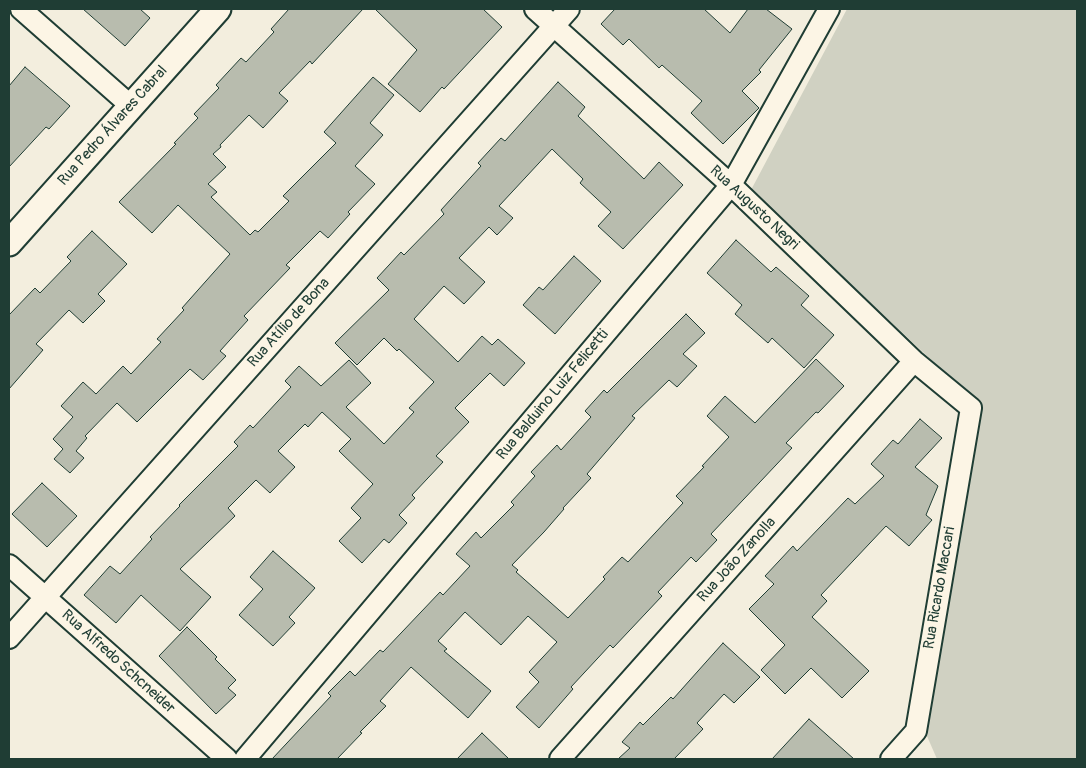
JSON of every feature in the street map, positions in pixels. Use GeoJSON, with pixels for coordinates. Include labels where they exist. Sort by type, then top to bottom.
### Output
{"type":"FeatureCollection","features":[{"type":"Feature","properties":{"kind":"street"},"geometry":{"type":"LineString","coordinates":[[21,9],[131,106]]}},
{"type":"Feature","properties":{"kind":"street","name":"Rua Pedro Álvares Cabral"},"geometry":{"type":"LineString","coordinates":[[9,243],[218,9]]}},
{"type":"Feature","properties":{"kind":"street","name":"Rua Augusto Negri"},"geometry":{"type":"LineString","coordinates":[[535,9],[731,185],[914,362],[971,408]]}},
{"type":"Feature","properties":{"kind":"street","name":"Rua Atílio de Bona"},"geometry":{"type":"LineString","coordinates":[[9,638],[569,9]]}},
{"type":"Feature","properties":{"kind":"street","name":"Rua Balduino Luiz Felicetti"},"geometry":{"type":"LineString","coordinates":[[245,759],[731,185],[829,9]]}},
{"type":"Feature","properties":{"kind":"street","name":"Rua João Zanolla"},"geometry":{"type":"LineString","coordinates":[[560,759],[914,362]]}},
{"type":"Feature","properties":{"kind":"street","name":"Rua Ricardo Maccari"},"geometry":{"type":"LineString","coordinates":[[891,759],[916,731],[971,408]]}},
{"type":"Feature","properties":{"kind":"street","name":"Rua Alfredo Schcneider"},"geometry":{"type":"LineString","coordinates":[[9,565],[228,759]]}},
{"type":"Feature","properties":{"kind":"shaded area"},"geometry":{"type":"Polygon","coordinates":[[[847,9],[1077,9],[1077,759],[937,759],[923,727],[978,404],[751,190],[847,9]]]}},
{"type":"Feature","properties":{"kind":"building"},"geometry":{"type":"Polygon","coordinates":[[[83,9],[140,9],[150,18],[125,46],[83,9]]]}},
{"type":"Feature","properties":{"kind":"building"},"geometry":{"type":"Polygon","coordinates":[[[289,9],[363,9],[312,64],[310,61],[279,93],[288,101],[263,128],[249,115],[220,145],[221,147],[213,154],[226,167],[208,184],[217,192],[211,197],[250,235],[255,230],[258,232],[289,201],[283,196],[336,143],[324,132],[373,77],[394,95],[370,123],[383,135],[355,166],[375,184],[348,212],[350,214],[328,238],[320,231],[286,265],[290,268],[244,316],[248,320],[220,351],[226,356],[203,380],[190,369],[137,422],[117,403],[85,436],[87,438],[76,451],[84,458],[70,473],[54,459],[63,449],[53,439],[73,417],[61,406],[83,382],[96,394],[123,366],[131,374],[161,342],[157,339],[184,310],[182,308],[230,254],[178,205],[152,233],[119,202],[176,144],[174,143],[198,118],[194,114],[219,88],[216,85],[241,58],[246,62],[274,32],[271,29],[289,9]]]}},
{"type":"Feature","properties":{"kind":"building"},"geometry":{"type":"Polygon","coordinates":[[[375,9],[483,9],[502,27],[444,89],[442,87],[420,112],[388,84],[417,50],[375,9]]]}},
{"type":"Feature","properties":{"kind":"building"},"geometry":{"type":"Polygon","coordinates":[[[615,9],[704,9],[730,33],[748,9],[766,9],[792,29],[759,70],[761,72],[742,91],[759,108],[723,144],[691,113],[702,101],[662,65],[659,68],[629,39],[623,45],[601,24],[615,9]]]}},
{"type":"Feature","properties":{"kind":"building"},"geometry":{"type":"Polygon","coordinates":[[[25,67],[70,106],[49,129],[46,127],[9,167],[9,86],[25,67]]]}},
{"type":"Feature","properties":{"kind":"building"},"geometry":{"type":"Polygon","coordinates":[[[558,82],[585,107],[578,116],[644,179],[659,162],[683,185],[623,249],[598,226],[611,212],[580,183],[583,179],[552,149],[499,206],[513,218],[497,235],[489,227],[459,258],[485,282],[464,304],[444,286],[414,319],[458,362],[482,336],[492,345],[498,339],[525,363],[504,386],[490,373],[455,408],[469,422],[436,456],[443,462],[412,495],[415,498],[399,515],[407,523],[389,543],[384,539],[362,563],[339,541],[361,518],[351,508],[373,484],[339,451],[351,439],[322,412],[308,427],[305,424],[278,451],[295,467],[270,493],[256,480],[228,508],[235,516],[180,569],[211,597],[180,631],[141,595],[116,623],[84,595],[110,566],[120,574],[152,539],[150,537],[179,505],[238,446],[234,442],[250,425],[253,428],[291,387],[285,381],[299,366],[321,386],[349,360],[371,383],[346,407],[384,444],[414,412],[409,408],[434,382],[399,349],[397,351],[384,338],[357,365],[335,343],[389,290],[377,278],[401,252],[404,255],[444,214],[441,210],[481,166],[478,163],[501,138],[505,141],[558,82]]]}},
{"type":"Feature","properties":{"kind":"building"},"geometry":{"type":"Polygon","coordinates":[[[92,231],[127,264],[98,294],[105,301],[83,323],[69,310],[36,344],[43,350],[9,389],[9,315],[35,288],[40,293],[71,261],[67,257],[92,231]]]}},
{"type":"Feature","properties":{"kind":"building"},"geometry":{"type":"Polygon","coordinates":[[[736,240],[771,272],[776,267],[809,296],[801,305],[834,335],[804,368],[772,338],[768,343],[735,314],[742,305],[707,273],[736,240]]]}},
{"type":"Feature","properties":{"kind":"building"},"geometry":{"type":"Polygon","coordinates":[[[574,256],[601,281],[555,334],[523,305],[539,287],[543,290],[574,256]]]}},
{"type":"Feature","properties":{"kind":"building"},"geometry":{"type":"Polygon","coordinates":[[[686,314],[705,333],[683,354],[697,366],[677,387],[669,380],[632,416],[635,418],[587,474],[591,478],[544,532],[512,565],[518,570],[516,572],[568,618],[605,579],[603,577],[622,557],[628,562],[683,503],[676,496],[729,437],[707,416],[725,396],[755,423],[816,359],[844,386],[786,443],[792,448],[711,534],[717,540],[696,562],[691,557],[658,592],[662,596],[613,648],[610,645],[571,687],[573,689],[539,728],[516,707],[539,682],[529,672],[557,642],[528,616],[501,645],[465,612],[438,641],[447,649],[444,651],[491,691],[468,718],[411,667],[380,701],[386,706],[337,759],[272,759],[331,696],[328,693],[350,671],[355,676],[380,650],[383,652],[440,592],[443,595],[470,566],[456,554],[476,532],[481,538],[514,505],[511,502],[535,476],[531,472],[557,445],[561,450],[591,417],[585,411],[604,390],[607,393],[686,314]]]}},
{"type":"Feature","properties":{"kind":"building"},"geometry":{"type":"Polygon","coordinates":[[[920,419],[942,438],[915,467],[938,486],[926,515],[932,520],[909,546],[886,526],[821,595],[827,601],[812,617],[869,671],[842,698],[811,668],[785,694],[761,670],[785,645],[749,609],[774,584],[765,576],[793,546],[797,551],[848,498],[855,504],[884,476],[871,464],[893,440],[898,444],[920,419]]]}},
{"type":"Feature","properties":{"kind":"building"},"geometry":{"type":"Polygon","coordinates":[[[42,483],[77,516],[47,547],[12,514],[42,483]]]}},
{"type":"Feature","properties":{"kind":"building"},"geometry":{"type":"Polygon","coordinates":[[[273,551],[315,588],[289,617],[295,623],[273,646],[239,615],[263,589],[250,577],[273,551]]]}},
{"type":"Feature","properties":{"kind":"building"},"geometry":{"type":"Polygon","coordinates":[[[187,627],[217,657],[215,659],[236,680],[228,688],[236,695],[216,714],[159,656],[187,627]]]}},
{"type":"Feature","properties":{"kind":"building"},"geometry":{"type":"Polygon","coordinates":[[[723,643],[760,677],[734,703],[724,694],[697,723],[703,729],[674,759],[618,759],[630,748],[622,742],[640,722],[643,725],[671,697],[673,699],[723,643]]]}},
{"type":"Feature","properties":{"kind":"building"},"geometry":{"type":"Polygon","coordinates":[[[809,719],[854,759],[772,759],[809,719]]]}},
{"type":"Feature","properties":{"kind":"building"},"geometry":{"type":"Polygon","coordinates":[[[482,733],[509,759],[457,759],[482,733]]]}}]}
